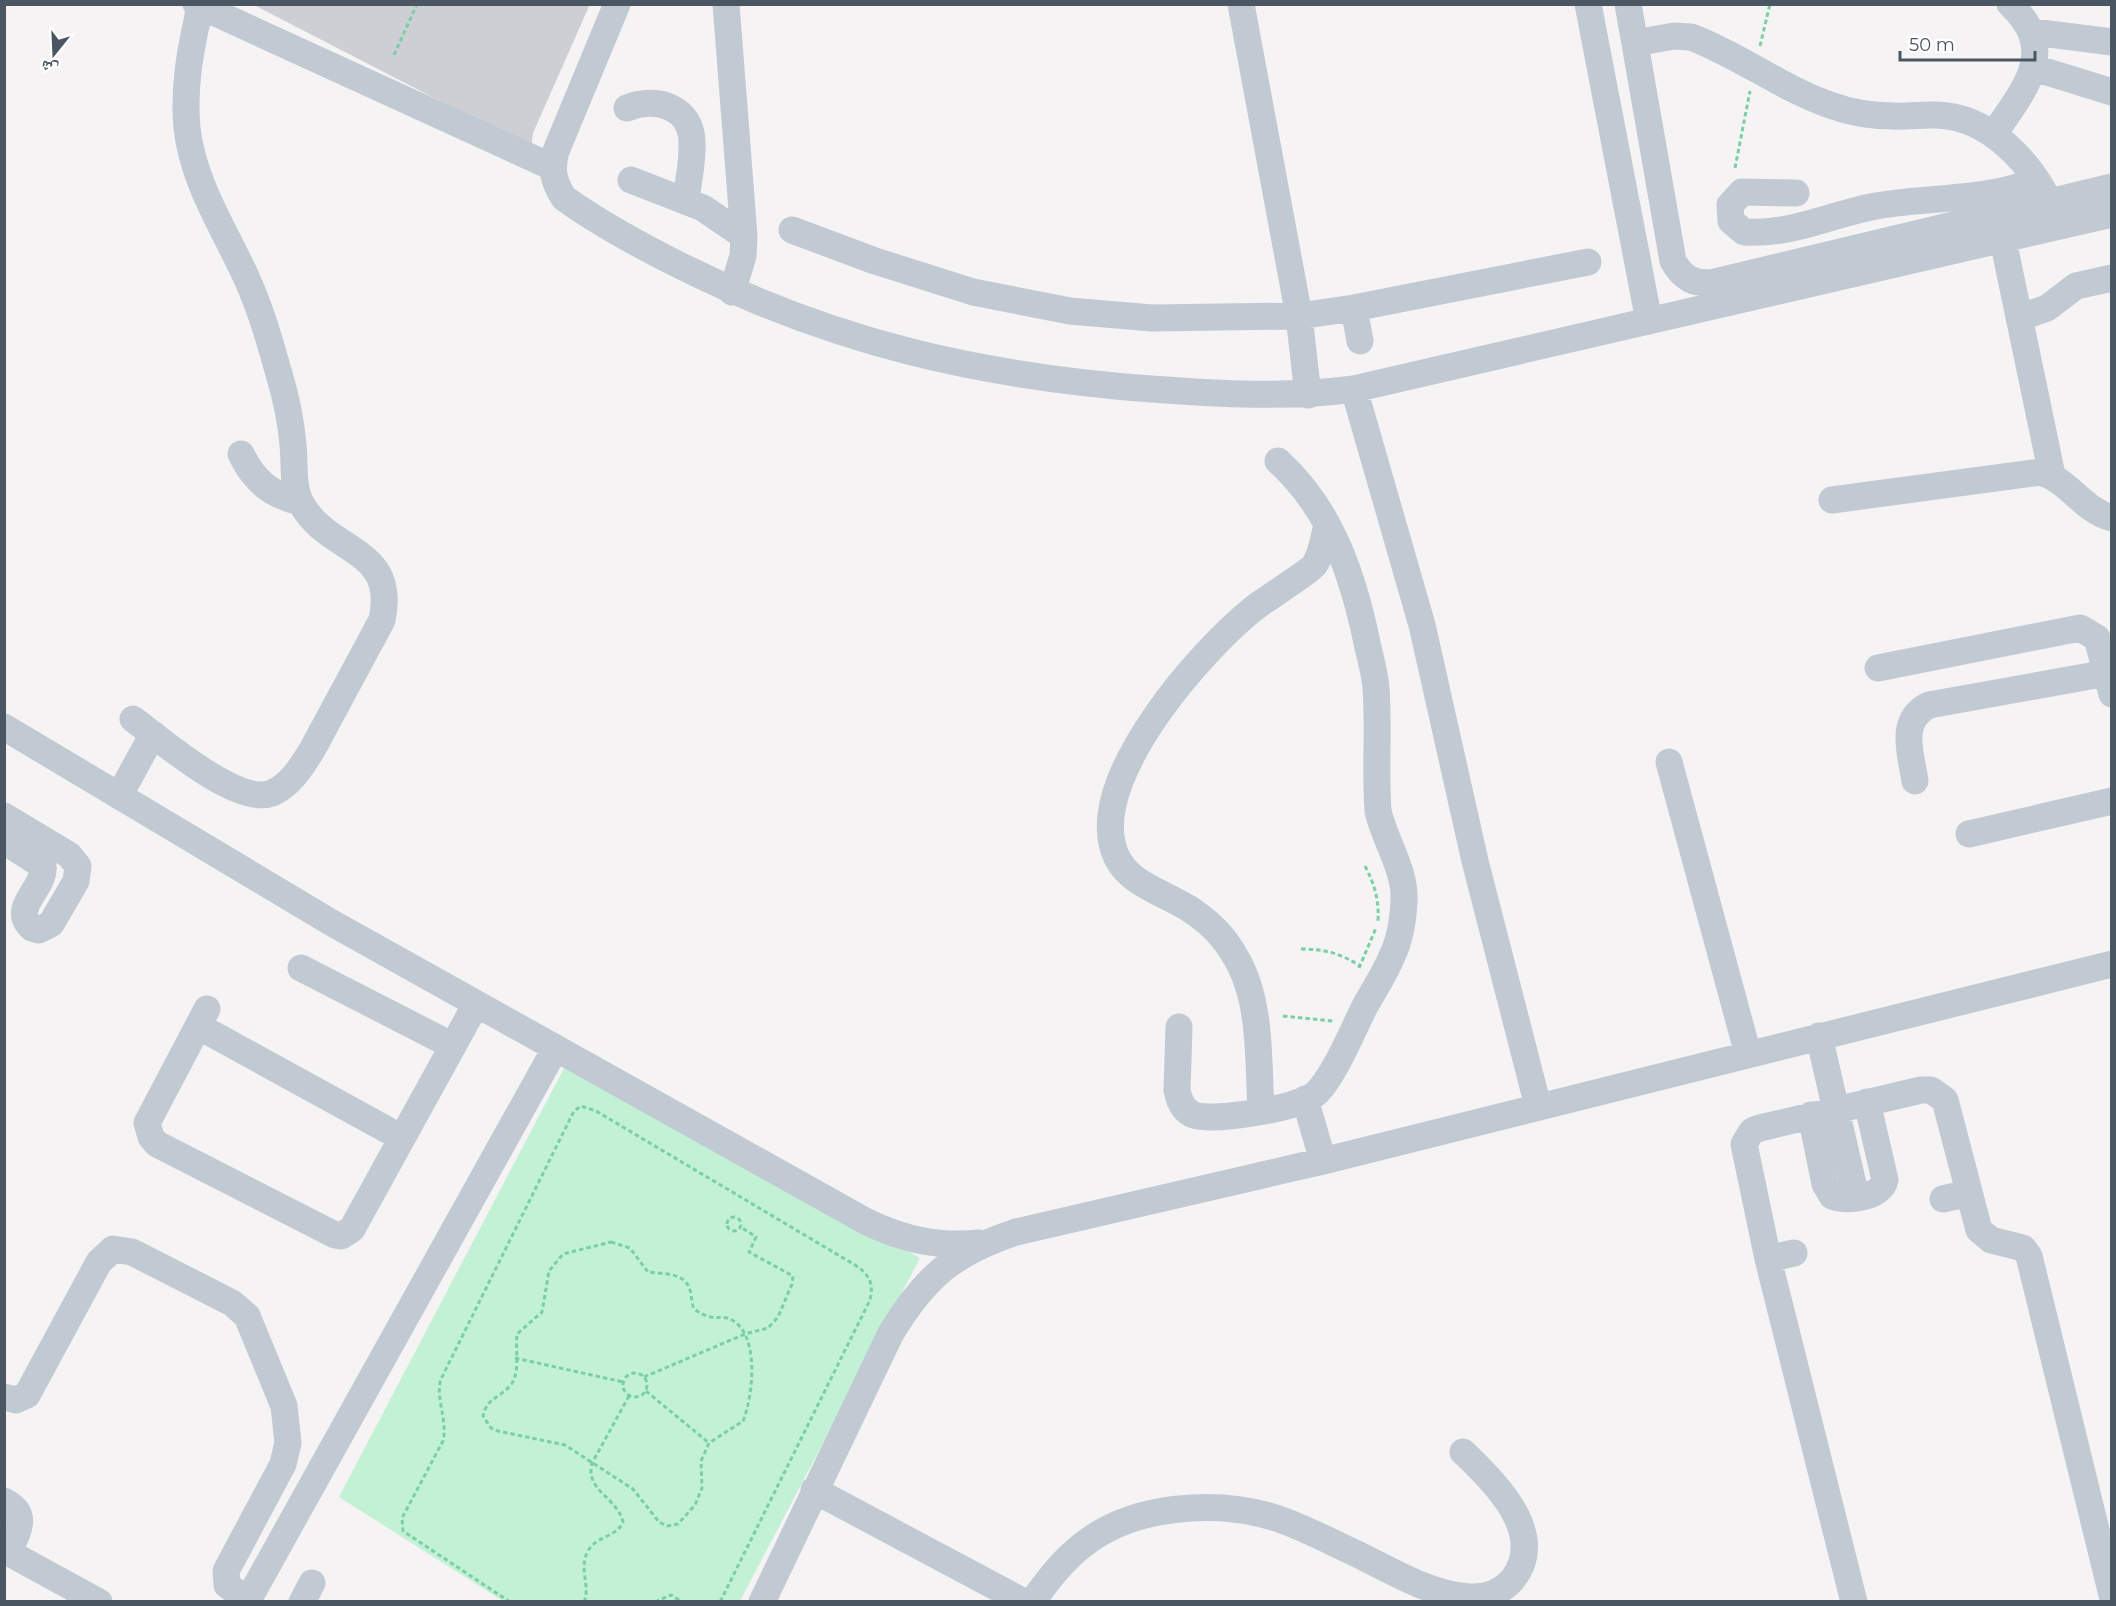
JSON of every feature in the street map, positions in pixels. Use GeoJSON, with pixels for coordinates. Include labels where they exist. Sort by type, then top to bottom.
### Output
{"type":"FeatureCollection","features":[{"type":"Feature","properties":{"kind":"street"},"geometry":{"type":"LineString","coordinates":[[617,4],[562,135],[552,167],[555,184],[564,198],[577,208],[663,257],[732,292],[798,319],[877,344],[965,366],[1064,382],[1233,395],[1308,395],[1354,389],[2112,214]]}},
{"type":"Feature","properties":{"kind":"street"},"geometry":{"type":"LineString","coordinates":[[726,4],[744,236],[743,256],[732,292]]}},
{"type":"Feature","properties":{"kind":"street"},"geometry":{"type":"LineString","coordinates":[[1241,4],[1299,316],[1308,395]]}},
{"type":"Feature","properties":{"kind":"street"},"geometry":{"type":"LineString","coordinates":[[1588,4],[1649,321]]}},
{"type":"Feature","properties":{"kind":"street"},"geometry":{"type":"LineString","coordinates":[[1628,4],[1673,261],[1679,272],[1690,281],[1703,284],[1716,282],[2042,191]]}},
{"type":"Feature","properties":{"kind":"street"},"geometry":{"type":"LineString","coordinates":[[1994,134],[2025,88],[2034,68],[2036,50],[2033,32],[2010,4]]}},
{"type":"Feature","properties":{"kind":"street"},"geometry":{"type":"LineString","coordinates":[[119,796],[143,726],[202,769],[244,792],[271,794],[301,768],[382,620],[386,601],[384,582],[374,565],[331,535],[314,520],[300,502],[288,410],[264,322],[248,280],[208,200],[192,155],[186,92],[189,57],[198,6],[552,167]]}},
{"type":"Feature","properties":{"kind":"street"},"geometry":{"type":"LineString","coordinates":[[2033,32],[2112,42]]}},
{"type":"Feature","properties":{"kind":"street"},"geometry":{"type":"LineString","coordinates":[[1635,43],[1674,36],[1691,37],[1831,106],[1882,115],[1949,116],[1973,123],[1994,134],[2010,148],[2042,191],[2058,227]]}},
{"type":"Feature","properties":{"kind":"street"},"geometry":{"type":"LineString","coordinates":[[2034,68],[2112,92]]}},
{"type":"Feature","properties":{"kind":"street"},"geometry":{"type":"LineString","coordinates":[[627,108],[641,102],[656,101],[670,106],[682,115],[690,128],[692,143],[686,200]]}},
{"type":"Feature","properties":{"kind":"street"},"geometry":{"type":"LineString","coordinates":[[631,180],[686,200],[744,236]]}},
{"type":"Feature","properties":{"kind":"street"},"geometry":{"type":"LineString","coordinates":[[1796,193],[1742,192],[1730,205],[1731,221],[1744,232],[1790,230],[1870,207],[2008,190],[2042,191],[2112,187]]}},
{"type":"Feature","properties":{"kind":"street"},"geometry":{"type":"LineString","coordinates":[[792,230],[875,261],[973,292],[1070,311],[1152,318],[1299,316],[1354,308],[1588,262]]}},
{"type":"Feature","properties":{"kind":"street"},"geometry":{"type":"LineString","coordinates":[[2003,240],[2052,475]]}},
{"type":"Feature","properties":{"kind":"street"},"geometry":{"type":"LineString","coordinates":[[2019,318],[2047,308],[2076,286],[2112,278]]}},
{"type":"Feature","properties":{"kind":"street"},"geometry":{"type":"LineString","coordinates":[[1354,308],[1360,341]]}},
{"type":"Feature","properties":{"kind":"street"},"geometry":{"type":"LineString","coordinates":[[1354,389],[1422,625],[1474,861],[1538,1106]]}},
{"type":"Feature","properties":{"kind":"street"},"geometry":{"type":"LineString","coordinates":[[241,454],[250,472],[263,487],[280,497],[300,502]]}},
{"type":"Feature","properties":{"kind":"street"},"geometry":{"type":"LineString","coordinates":[[1179,1027],[1177,1090],[1179,1101],[1194,1115],[1216,1118],[1261,1111],[1313,1096],[1328,1077],[1392,956],[1402,923],[1403,880],[1382,828],[1378,811],[1376,686],[1350,573],[1327,524],[1294,475],[1278,461]]}},
{"type":"Feature","properties":{"kind":"street"},"geometry":{"type":"LineString","coordinates":[[1832,500],[2028,471],[2052,475],[2089,508],[2112,518]]}},
{"type":"Feature","properties":{"kind":"street"},"geometry":{"type":"LineString","coordinates":[[1315,565],[1327,524]]}},
{"type":"Feature","properties":{"kind":"street"},"geometry":{"type":"LineString","coordinates":[[1261,1111],[1254,1004],[1246,976],[1235,955],[1206,920],[1130,876],[1118,860],[1112,842],[1111,822],[1124,776],[1145,733],[1196,663],[1230,629],[1283,586],[1315,565],[1339,568],[1350,573]]}},
{"type":"Feature","properties":{"kind":"street"},"geometry":{"type":"LineString","coordinates":[[1878,668],[2080,628],[2097,638],[2109,684],[1929,705],[1919,709],[1909,727],[1915,781]]}},
{"type":"Feature","properties":{"kind":"street"},"geometry":{"type":"LineString","coordinates":[[4,727],[291,899],[555,1049],[895,1235],[925,1243],[955,1245],[986,1242]]}},
{"type":"Feature","properties":{"kind":"street"},"geometry":{"type":"LineString","coordinates":[[1668,762],[1748,1054]]}},
{"type":"Feature","properties":{"kind":"street"},"geometry":{"type":"LineString","coordinates":[[1969,834],[2112,801]]}},
{"type":"Feature","properties":{"kind":"street"},"geometry":{"type":"LineString","coordinates":[[4,816],[69,855],[78,866],[76,881],[51,924],[46,928],[32,928],[24,917],[24,910],[42,876],[42,866],[4,841]]}},
{"type":"Feature","properties":{"kind":"street"},"geometry":{"type":"LineString","coordinates":[[762,1602],[891,1333],[911,1300],[932,1276],[957,1257],[986,1242],[1016,1232],[1323,1161],[2112,964]]}},
{"type":"Feature","properties":{"kind":"street"},"geometry":{"type":"LineString","coordinates":[[302,968],[453,1046]]}},
{"type":"Feature","properties":{"kind":"street"},"geometry":{"type":"LineString","coordinates":[[402,1138],[202,1017],[147,1123],[151,1137],[157,1144],[341,1236],[352,1229],[476,1004]]}},
{"type":"Feature","properties":{"kind":"street"},"geometry":{"type":"LineString","coordinates":[[1819,1036],[1828,1191],[1838,1199],[1881,1190],[1885,1180],[1867,1102]]}},
{"type":"Feature","properties":{"kind":"street"},"geometry":{"type":"LineString","coordinates":[[4,1397],[16,1400],[27,1395],[99,1262],[113,1249],[132,1252],[240,1309],[253,1324],[284,1406],[288,1430],[283,1464],[226,1571],[227,1585],[247,1601],[555,1049]]}},
{"type":"Feature","properties":{"kind":"street"},"geometry":{"type":"LineString","coordinates":[[1854,1602],[1768,1258],[1744,1144],[1752,1131],[1921,1090],[1931,1090],[1939,1094],[1948,1111],[1956,1196],[1979,1230],[1991,1240],[2024,1248],[2029,1256],[2112,1595]]}},
{"type":"Feature","properties":{"kind":"street"},"geometry":{"type":"LineString","coordinates":[[1305,1099],[1323,1161]]}},
{"type":"Feature","properties":{"kind":"street"},"geometry":{"type":"LineString","coordinates":[[1768,1258],[1794,1253]]}},
{"type":"Feature","properties":{"kind":"street"},"geometry":{"type":"LineString","coordinates":[[1032,1602],[1061,1564],[1085,1543],[1113,1526],[1143,1515],[1209,1508],[1244,1510],[1276,1518],[1410,1580],[1452,1594],[1481,1598],[1496,1593],[1508,1585],[1523,1559],[1525,1544],[1522,1530],[1502,1493],[1463,1452]]}},
{"type":"Feature","properties":{"kind":"street"},"geometry":{"type":"LineString","coordinates":[[814,1490],[1024,1602]]}},
{"type":"Feature","properties":{"kind":"street"},"geometry":{"type":"LineString","coordinates":[[4,1501],[17,1509],[20,1516],[18,1530],[6,1551],[99,1602]]}},
{"type":"Feature","properties":{"kind":"path"},"geometry":{"type":"LineString","coordinates":[[394,55],[417,4]]}},
{"type":"Feature","properties":{"kind":"path"},"geometry":{"type":"LineString","coordinates":[[1356,976],[1377,925],[1379,904],[1375,884],[1365,866]]}},
{"type":"Feature","properties":{"kind":"path"},"geometry":{"type":"LineString","coordinates":[[1301,949],[1322,949],[1342,955],[1360,966]]}},
{"type":"Feature","properties":{"kind":"path"},"geometry":{"type":"LineString","coordinates":[[1283,1016],[1328,1021],[1340,1018]]}},
{"type":"Feature","properties":{"kind":"path"},"geometry":{"type":"LineString","coordinates":[[510,1602],[409,1536],[402,1526],[402,1518],[443,1441],[443,1405],[439,1387],[441,1379],[574,1111],[581,1106],[596,1111],[855,1264],[866,1272],[871,1280],[870,1300],[720,1602]]}},
{"type":"Feature","properties":{"kind":"path"},"geometry":{"type":"LineString","coordinates":[[644,1377],[773,1324],[794,1280],[790,1273],[749,1252],[756,1237],[741,1227],[738,1217],[728,1219],[727,1226],[732,1231],[741,1227]]}},
{"type":"Feature","properties":{"kind":"path"},"geometry":{"type":"LineString","coordinates":[[611,1242],[630,1248],[648,1272],[675,1275],[685,1282],[690,1288],[694,1309],[707,1318],[730,1319],[745,1334],[752,1353],[751,1402],[743,1420],[709,1443],[701,1461],[702,1488],[695,1505],[678,1524],[667,1526],[659,1522],[633,1489],[565,1445],[498,1431],[486,1422],[483,1416],[489,1400],[510,1386],[516,1368],[516,1334],[542,1311],[549,1270],[563,1254],[611,1242]]}},
{"type":"Feature","properties":{"kind":"path"},"geometry":{"type":"LineString","coordinates":[[515,1358],[623,1382]]}},
{"type":"Feature","properties":{"kind":"path"},"geometry":{"type":"LineString","coordinates":[[634,1373],[644,1377],[647,1381],[646,1391],[638,1397],[629,1396],[623,1387],[623,1382],[634,1373]]}},
{"type":"Feature","properties":{"kind":"path"},"geometry":{"type":"LineString","coordinates":[[646,1391],[709,1443]]}},
{"type":"Feature","properties":{"kind":"path"},"geometry":{"type":"LineString","coordinates":[[584,1602],[583,1572],[586,1554],[592,1544],[617,1530],[623,1522],[615,1505],[593,1484],[589,1475],[592,1463],[629,1396]]}},
{"type":"Feature","properties":{"kind":"path"},"geometry":{"type":"LineString","coordinates":[[655,1602],[664,1595],[671,1595],[682,1602]]}},
{"type":"Feature","properties":{"kind":"green space"},"geometry":{"type":"Polygon","coordinates":[[[572,1053],[920,1258],[740,1601],[503,1601],[339,1497],[572,1053]]]}},
{"type":"Feature","properties":{"kind":"building"},"geometry":{"type":"Polygon","coordinates":[[[252,4],[590,4],[533,133],[531,148],[252,4]]]}}]}
